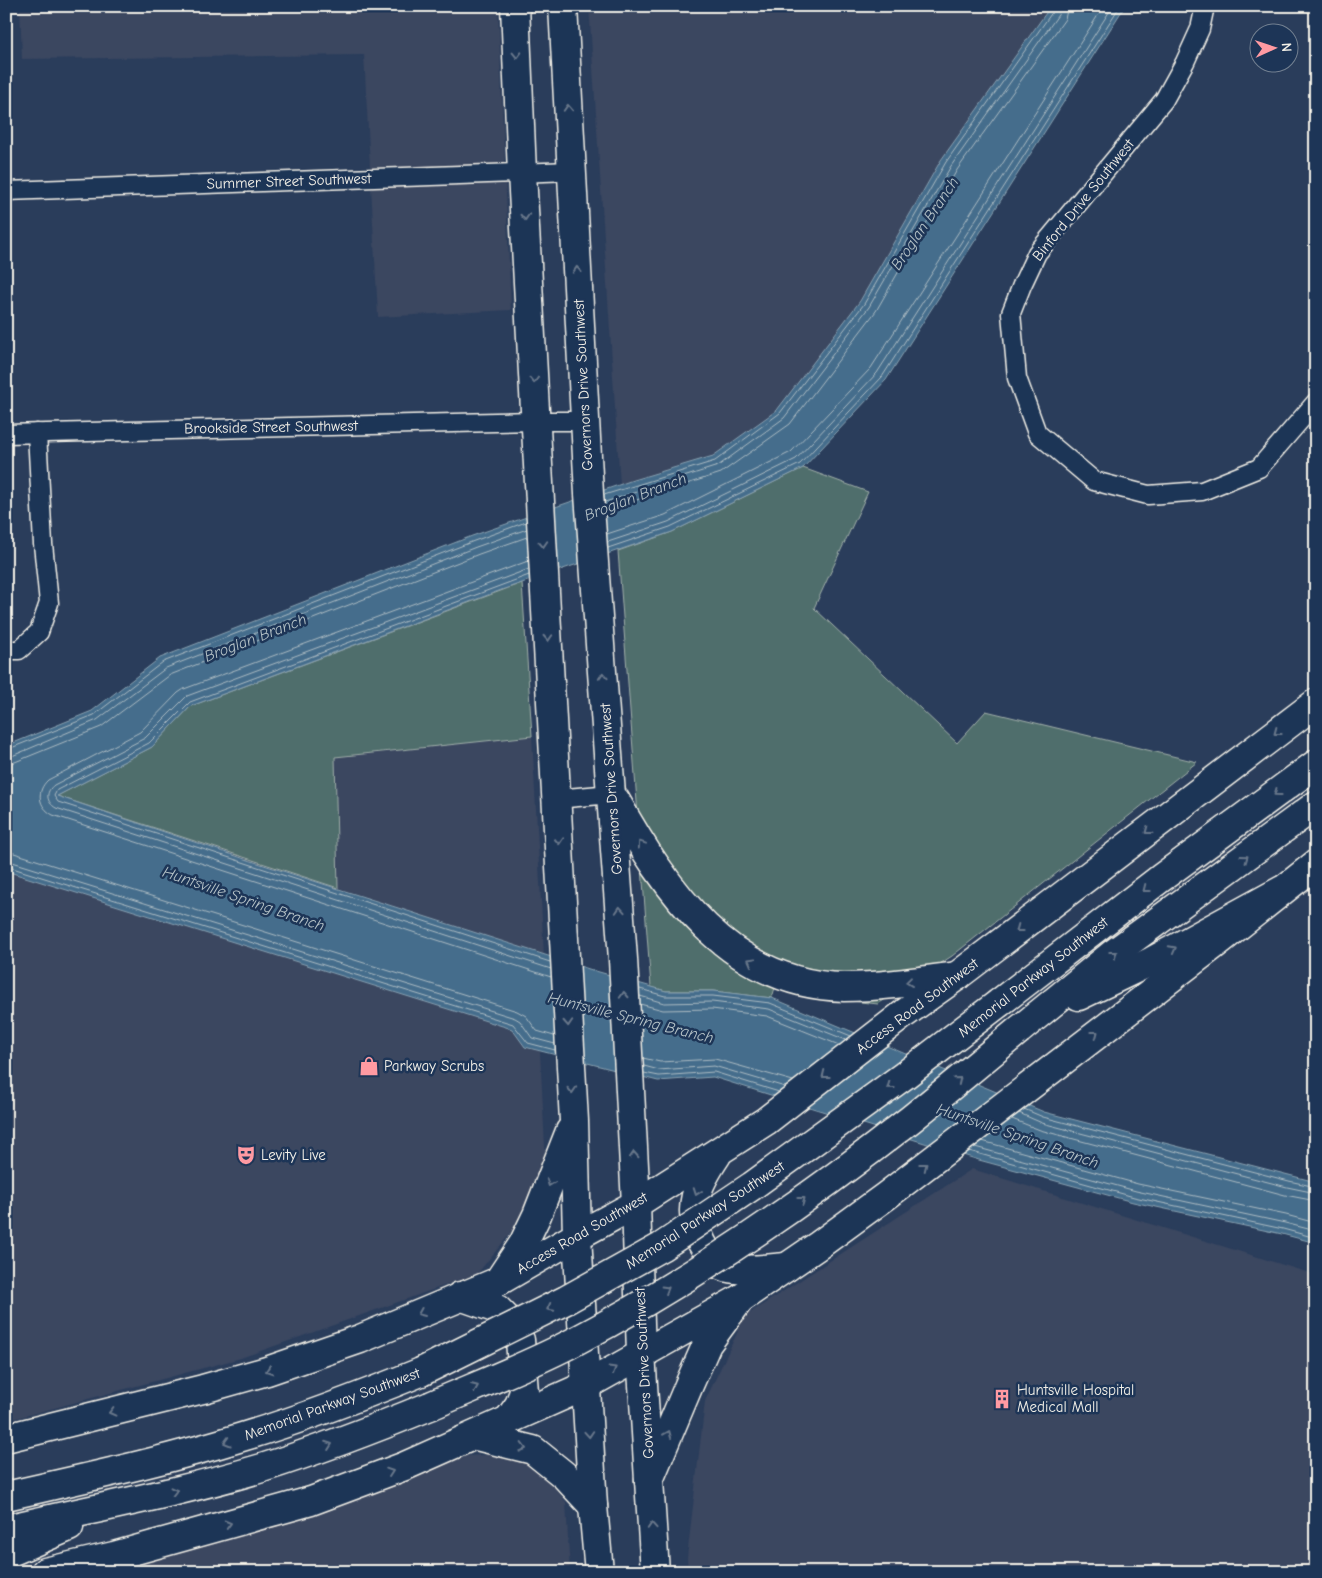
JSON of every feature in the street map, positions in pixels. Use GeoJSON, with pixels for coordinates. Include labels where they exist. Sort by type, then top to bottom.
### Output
{"type":"FeatureCollection","features":[{"type":"Feature","properties":{"kind":"main road"},"geometry":{"type":"LineString","coordinates":[[515,6],[522,173],[574,1121],[577,1236],[585,1386],[599,1572]]}},
{"type":"Feature","properties":{"kind":"main road","name":"Governors Drive Southwest"},"geometry":{"type":"LineString","coordinates":[[563,6],[589,494],[612,794],[630,1078],[641,1353],[655,1572]]}},
{"type":"Feature","properties":{"kind":"main road","name":"Access Road Southwest"},"geometry":{"type":"LineString","coordinates":[[499,1281],[636,1204],[766,1121],[905,1013],[958,976],[1316,703]]}},
{"type":"Feature","properties":{"kind":"main road","name":"Memorial Parkway Southwest"},"geometry":{"type":"LineString","coordinates":[[6,1496],[160,1460],[243,1437],[354,1399],[421,1372],[566,1300],[661,1247],[752,1186],[905,1075],[1161,878],[1316,764]]}},
{"type":"Feature","properties":{"kind":"main road"},"geometry":{"type":"LineString","coordinates":[[612,794],[636,838],[674,892],[706,928],[737,953],[771,972],[809,983],[842,987],[880,985],[958,976]]}},
{"type":"Feature","properties":{"kind":"main road","name":"Memorial Parkway Southwest"},"geometry":{"type":"LineString","coordinates":[[6,1529],[202,1484],[260,1468],[365,1432],[430,1406],[567,1345],[694,1272],[788,1210],[929,1104],[1114,953],[1316,805]]}},
{"type":"Feature","properties":{"kind":"main road"},"geometry":{"type":"LineString","coordinates":[[45,1572],[114,1556],[311,1501],[405,1466],[585,1386],[740,1299],[788,1266],[886,1196],[1218,942],[1316,864]]}},
{"type":"Feature","properties":{"kind":"main road"},"geometry":{"type":"LineString","coordinates":[[1027,1024],[1282,890]]}},
{"type":"Feature","properties":{"kind":"main road"},"geometry":{"type":"LineString","coordinates":[[6,1438],[203,1389],[267,1371],[360,1339],[499,1281],[523,1244],[574,1121]]}},
{"type":"Feature","properties":{"kind":"main road"},"geometry":{"type":"LineString","coordinates":[[720,1149],[704,1174],[695,1197],[693,1212],[697,1233],[705,1249],[722,1266],[739,1269],[788,1266]]}},
{"type":"Feature","properties":{"kind":"main road"},"geometry":{"type":"LineString","coordinates":[[460,1296],[497,1309],[506,1318],[520,1340],[524,1392],[519,1406],[507,1422]]}},
{"type":"Feature","properties":{"kind":"main road"},"geometry":{"type":"LineString","coordinates":[[649,1480],[707,1344],[740,1299]]}},
{"type":"Feature","properties":{"kind":"main road"},"geometry":{"type":"LineString","coordinates":[[476,1436],[533,1450],[564,1475],[593,1506]]}},
{"type":"Feature","properties":{"kind":"main road"},"geometry":{"type":"LineString","coordinates":[[6,1480],[103,1473]]}},
{"type":"Feature","properties":{"kind":"main road"},"geometry":{"type":"LineString","coordinates":[[6,1554],[126,1502]]}},
{"type":"Feature","properties":{"kind":"street","name":"Binford Drive Southwest"},"geometry":{"type":"LineString","coordinates":[[1204,6],[1200,29],[1185,62],[1164,100],[1037,253],[1011,313],[1018,378],[1037,433],[1094,480],[1148,495],[1202,491],[1259,468],[1316,402]]}},
{"type":"Feature","properties":{"kind":"street","name":"Summer Street Southwest"},"geometry":{"type":"LineString","coordinates":[[6,191],[572,171]]}},
{"type":"Feature","properties":{"kind":"street","name":"Brookside Street Southwest"},"geometry":{"type":"LineString","coordinates":[[6,434],[585,421]]}},
{"type":"Feature","properties":{"kind":"street"},"geometry":{"type":"LineString","coordinates":[[6,650],[19,650],[39,632],[49,603],[43,544],[37,433]]}},
{"type":"Feature","properties":{"kind":"street"},"geometry":{"type":"LineString","coordinates":[[556,799],[612,794]]}},
{"type":"Feature","properties":{"kind":"shaded area"},"geometry":{"type":"Polygon","coordinates":[[[20,6],[498,6],[511,310],[378,317],[364,55],[22,59],[20,6]]]}},
{"type":"Feature","properties":{"kind":"shaded area"},"geometry":{"type":"Polygon","coordinates":[[[589,6],[1051,6],[941,160],[860,301],[777,410],[713,456],[620,485],[589,6]]]}},
{"type":"Feature","properties":{"kind":"shaded area"},"geometry":{"type":"Polygon","coordinates":[[[532,736],[544,955],[338,888],[335,757],[532,736]]]}},
{"type":"Feature","properties":{"kind":"shaded area"},"geometry":{"type":"Polygon","coordinates":[[[6,871],[512,1029],[525,1047],[540,1051],[546,1165],[514,1229],[477,1274],[241,1358],[6,1421],[6,871]]]}},
{"type":"Feature","properties":{"kind":"shaded area"},"geometry":{"type":"Polygon","coordinates":[[[972,1169],[1316,1275],[1316,1572],[688,1572],[687,1558],[705,1401],[745,1316],[972,1169]]]}},
{"type":"Feature","properties":{"kind":"shaded area"},"geometry":{"type":"Polygon","coordinates":[[[501,1454],[539,1468],[566,1502],[570,1572],[103,1572],[314,1514],[466,1456],[501,1454]]]}},
{"type":"Feature","properties":{"kind":"green space"},"geometry":{"type":"Polygon","coordinates":[[[803,468],[868,492],[814,608],[957,743],[986,711],[1197,762],[952,956],[878,1004],[816,997],[776,984],[772,998],[713,991],[666,991],[651,987],[618,551],[672,532],[803,468]]]}},
{"type":"Feature","properties":{"kind":"green space"},"geometry":{"type":"Polygon","coordinates":[[[522,583],[532,736],[335,757],[338,888],[57,796],[152,747],[191,706],[522,583]]]}},
{"type":"Feature","properties":{"kind":"water"},"geometry":{"type":"Polygon","coordinates":[[[1051,6],[1125,6],[886,380],[803,468],[672,532],[504,589],[191,706],[152,747],[57,796],[242,858],[592,970],[666,991],[713,991],[772,998],[1044,1112],[1316,1182],[1316,1243],[1133,1202],[979,1160],[713,1077],[658,1081],[525,1047],[512,1029],[6,871],[6,746],[92,711],[160,658],[472,536],[633,480],[713,456],[777,410],[860,301],[941,160],[1051,6]]]}},
{"type":"Feature","properties":{"kind":"place","name":"Parkway Scrubs"},"geometry":{"type":"Point","coordinates":[369,1066]}},
{"type":"Feature","properties":{"kind":"place","name":"Levity Live"},"geometry":{"type":"Point","coordinates":[246,1155]}},
{"type":"Feature","properties":{"kind":"place","name":"Huntsville Hospital Medical Mall"},"geometry":{"type":"Point","coordinates":[1002,1399]}},
{"type":"Feature","properties":{"kind":"water label","name":"Broglan Branch"},"geometry":{"type":"Point","coordinates":[924,223]}},
{"type":"Feature","properties":{"kind":"water label","name":"Broglan Branch"},"geometry":{"type":"Point","coordinates":[635,496]}},
{"type":"Feature","properties":{"kind":"water label","name":"Broglan Branch"},"geometry":{"type":"Point","coordinates":[255,637]}},
{"type":"Feature","properties":{"kind":"water label","name":"Huntsville Spring Branch"},"geometry":{"type":"Point","coordinates":[244,898]}},
{"type":"Feature","properties":{"kind":"water label","name":"Huntsville Spring Branch"},"geometry":{"type":"Point","coordinates":[631,1017]}},
{"type":"Feature","properties":{"kind":"water label","name":"Huntsville Spring Branch"},"geometry":{"type":"Point","coordinates":[1018,1135]}}]}
